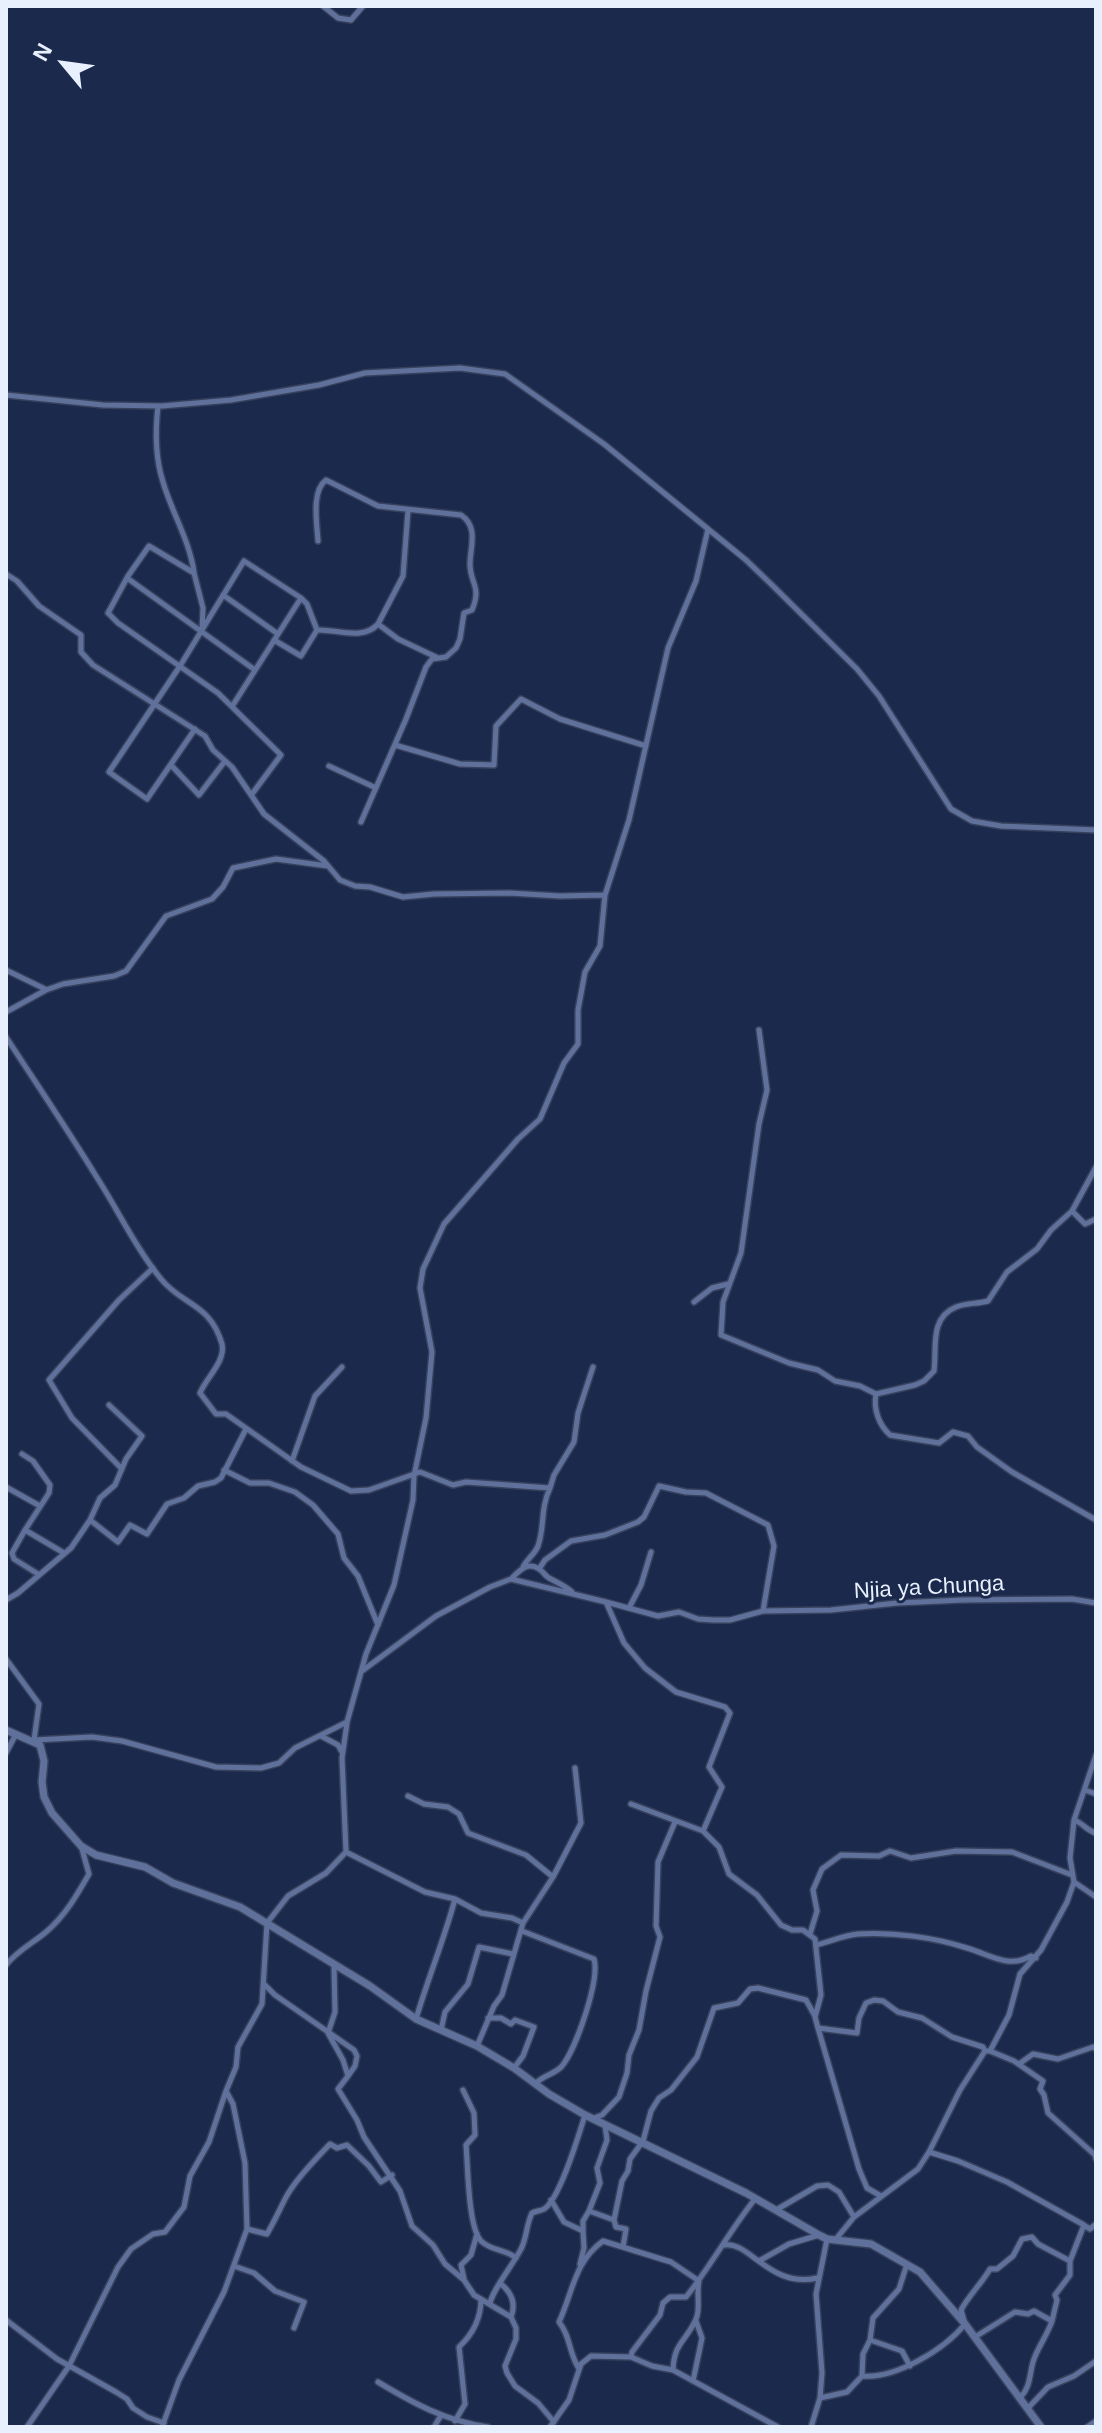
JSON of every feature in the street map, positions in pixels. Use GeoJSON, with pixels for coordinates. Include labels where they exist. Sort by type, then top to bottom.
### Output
{"type":"FeatureCollection","features":[{"type":"Feature","properties":{"kind":"street"},"geometry":{"type":"LineString","coordinates":[[323,6],[338,18],[351,20],[363,6]]}},
{"type":"Feature","properties":{"kind":"street"},"geometry":{"type":"LineString","coordinates":[[6,395],[103,405],[158,406],[231,400],[319,385],[365,373],[460,368],[505,374],[553,407],[746,560],[857,669],[879,696],[951,809],[972,821],[1001,826],[1096,830]]}},
{"type":"Feature","properties":{"kind":"street"},"geometry":{"type":"LineString","coordinates":[[158,406],[156,449],[163,482],[191,549],[203,608],[201,631]]}},
{"type":"Feature","properties":{"kind":"street"},"geometry":{"type":"LineString","coordinates":[[318,541],[317,495],[321,482],[326,480],[378,506],[461,515],[470,523],[470,565],[477,589],[472,610],[464,613],[456,648],[446,657],[436,658],[398,639],[378,624]]}},
{"type":"Feature","properties":{"kind":"street"},"geometry":{"type":"LineString","coordinates":[[317,630],[337,629],[359,634],[372,631],[378,624],[403,576],[408,511]]}},
{"type":"Feature","properties":{"kind":"street"},"geometry":{"type":"LineString","coordinates":[[27,2427],[69,2366],[118,2267],[131,2249],[153,2234],[165,2232],[184,2207],[190,2176],[209,2142],[236,2067],[238,2047],[262,2004],[267,1923],[288,1896],[326,1873],[346,1852],[342,1753],[347,1722],[361,1671],[394,1585],[413,1500],[414,1476],[426,1418],[432,1352],[420,1288],[423,1269],[444,1224],[518,1139],[540,1119],[564,1063],[578,1044],[578,1010],[585,972],[600,946],[605,895],[629,820],[668,648],[696,581],[708,529]]}},
{"type":"Feature","properties":{"kind":"street"},"geometry":{"type":"LineString","coordinates":[[194,573],[149,546],[108,613],[233,705],[281,755],[252,794]]}},
{"type":"Feature","properties":{"kind":"street"},"geometry":{"type":"LineString","coordinates":[[195,729],[147,799],[109,772],[180,666],[244,561],[301,598],[307,604],[317,630]]}},
{"type":"Feature","properties":{"kind":"street"},"geometry":{"type":"LineString","coordinates":[[6,574],[17,581],[39,606],[81,635],[81,652],[93,665],[205,736],[213,750],[252,794],[264,814],[328,866],[340,880],[403,897],[509,893],[605,895]]}},
{"type":"Feature","properties":{"kind":"street"},"geometry":{"type":"LineString","coordinates":[[127,578],[255,670]]}},
{"type":"Feature","properties":{"kind":"street"},"geometry":{"type":"LineString","coordinates":[[223,595],[278,634]]}},
{"type":"Feature","properties":{"kind":"street"},"geometry":{"type":"LineString","coordinates":[[233,705],[301,598]]}},
{"type":"Feature","properties":{"kind":"street"},"geometry":{"type":"LineString","coordinates":[[274,640],[301,656],[317,630]]}},
{"type":"Feature","properties":{"kind":"street"},"geometry":{"type":"LineString","coordinates":[[361,822],[426,667],[436,658]]}},
{"type":"Feature","properties":{"kind":"street"},"geometry":{"type":"LineString","coordinates":[[395,745],[460,764],[494,765],[496,726],[521,699],[560,719],[646,746]]}},
{"type":"Feature","properties":{"kind":"street"},"geometry":{"type":"LineString","coordinates":[[171,765],[199,795],[225,761]]}},
{"type":"Feature","properties":{"kind":"street"},"geometry":{"type":"LineString","coordinates":[[329,766],[376,788]]}},
{"type":"Feature","properties":{"kind":"street"},"geometry":{"type":"LineString","coordinates":[[6,1012],[63,984],[114,976],[126,971],[166,916],[212,899],[233,868],[276,859],[328,866]]}},
{"type":"Feature","properties":{"kind":"street"},"geometry":{"type":"LineString","coordinates":[[6,970],[46,990]]}},
{"type":"Feature","properties":{"kind":"street"},"geometry":{"type":"LineString","coordinates":[[759,1030],[767,1090],[759,1124],[741,1253],[723,1302],[721,1335],[789,1363],[818,1370],[835,1381],[860,1386],[876,1394],[889,1393],[924,1381],[934,1371],[935,1330],[943,1315],[960,1305],[988,1301],[1007,1272],[1037,1249],[1051,1230],[1072,1211],[1096,1167]]}},
{"type":"Feature","properties":{"kind":"street"},"geometry":{"type":"LineString","coordinates":[[6,1037],[98,1179],[130,1237],[168,1287],[193,1302],[211,1318],[222,1346],[220,1359],[200,1393],[216,1414],[226,1414],[292,1461],[351,1491],[369,1490],[420,1472],[453,1485],[466,1482],[550,1488]]}},
{"type":"Feature","properties":{"kind":"street"},"geometry":{"type":"LineString","coordinates":[[1072,1211],[1085,1224],[1096,1219]]}},
{"type":"Feature","properties":{"kind":"street"},"geometry":{"type":"LineString","coordinates":[[122,1469],[72,1418],[49,1380],[119,1300],[153,1268]]}},
{"type":"Feature","properties":{"kind":"street"},"geometry":{"type":"LineString","coordinates":[[694,1302],[712,1288],[729,1284]]}},
{"type":"Feature","properties":{"kind":"street"},"geometry":{"type":"LineString","coordinates":[[292,1461],[315,1396],[342,1367]]}},
{"type":"Feature","properties":{"kind":"street"},"geometry":{"type":"LineString","coordinates":[[361,1671],[436,1616],[511,1579],[523,1567],[537,1547],[543,1502],[554,1475],[574,1442],[578,1413],[593,1367]]}},
{"type":"Feature","properties":{"kind":"street"},"geometry":{"type":"LineString","coordinates":[[876,1394],[874,1404],[884,1429],[890,1435],[939,1443],[953,1432],[968,1436],[977,1447],[1012,1472],[1096,1520]]}},
{"type":"Feature","properties":{"kind":"street"},"geometry":{"type":"LineString","coordinates":[[6,1600],[71,1548],[100,1498],[115,1485],[142,1436],[109,1405]]}},
{"type":"Feature","properties":{"kind":"street"},"geometry":{"type":"LineString","coordinates":[[90,1520],[118,1542],[130,1525],[147,1534],[167,1504],[184,1498],[198,1486],[215,1482],[246,1429]]}},
{"type":"Feature","properties":{"kind":"street"},"geometry":{"type":"LineString","coordinates":[[22,1454],[33,1461],[50,1485],[49,1493],[12,1553],[14,1559],[38,1574]]}},
{"type":"Feature","properties":{"kind":"street"},"geometry":{"type":"LineString","coordinates":[[224,1470],[250,1483],[269,1483],[295,1492],[313,1505],[338,1534],[344,1558],[358,1576],[379,1626]]}},
{"type":"Feature","properties":{"kind":"street"},"geometry":{"type":"LineString","coordinates":[[539,1569],[545,1560],[571,1541],[605,1535],[638,1522],[644,1517],[659,1486],[706,1493],[768,1525],[774,1546],[763,1611]]}},
{"type":"Feature","properties":{"kind":"street"},"geometry":{"type":"LineString","coordinates":[[6,1487],[40,1506]]}},
{"type":"Feature","properties":{"kind":"street"},"geometry":{"type":"LineString","coordinates":[[25,1530],[64,1553]]}},
{"type":"Feature","properties":{"kind":"street"},"geometry":{"type":"LineString","coordinates":[[629,1608],[641,1585],[651,1552]]}},
{"type":"Feature","properties":{"kind":"street"},"geometry":{"type":"LineString","coordinates":[[523,1567],[539,1569],[572,1592]]}},
{"type":"Feature","properties":{"kind":"street"},"geometry":{"type":"LineString","coordinates":[[511,1579],[572,1592]]}},
{"type":"Feature","properties":{"kind":"street","name":"Njia ya Chunga"},"geometry":{"type":"LineString","coordinates":[[572,1592],[658,1616],[679,1612],[698,1619],[713,1620],[730,1620],[763,1611],[831,1610],[897,1603],[1072,1599],[1096,1603]]}},
{"type":"Feature","properties":{"kind":"street"},"geometry":{"type":"LineString","coordinates":[[606,1602],[624,1643],[645,1668],[676,1692],[713,1702],[730,1713],[709,1767],[722,1787],[703,1831]]}},
{"type":"Feature","properties":{"kind":"street"},"geometry":{"type":"LineString","coordinates":[[6,1659],[39,1704],[34,1740]]}},
{"type":"Feature","properties":{"kind":"street"},"geometry":{"type":"LineString","coordinates":[[34,1740],[92,1737],[122,1741],[216,1767],[261,1768],[279,1763],[295,1748],[347,1722]]}},
{"type":"Feature","properties":{"kind":"street"},"geometry":{"type":"LineString","coordinates":[[6,1730],[40,1745],[44,1761],[42,1782],[48,1805],[81,1846],[113,1861],[145,1867],[173,1883],[240,1907],[416,2019],[477,2046],[588,2117],[643,2141],[827,2238]]}},
{"type":"Feature","properties":{"kind":"street"},"geometry":{"type":"LineString","coordinates":[[6,1753],[16,1733]]}},
{"type":"Feature","properties":{"kind":"street"},"geometry":{"type":"LineString","coordinates":[[321,1736],[338,1745],[342,1753]]}},
{"type":"Feature","properties":{"kind":"street"},"geometry":{"type":"LineString","coordinates":[[811,2427],[820,2398],[822,2373],[815,2311],[817,2278],[827,2238],[918,2169],[960,2090],[1009,2015],[1020,1974],[1036,1958],[1067,1902],[1073,1879],[1070,1858],[1074,1820],[1096,1755]]}},
{"type":"Feature","properties":{"kind":"street"},"geometry":{"type":"LineString","coordinates":[[477,2046],[488,2018],[502,1995],[523,1923],[553,1877],[581,1823],[575,1768]]}},
{"type":"Feature","properties":{"kind":"street"},"geometry":{"type":"LineString","coordinates":[[1085,1790],[1096,1794]]}},
{"type":"Feature","properties":{"kind":"street"},"geometry":{"type":"LineString","coordinates":[[408,1796],[424,1804],[448,1807],[459,1814],[468,1833],[526,1855],[553,1877]]}},
{"type":"Feature","properties":{"kind":"street"},"geometry":{"type":"LineString","coordinates":[[631,1804],[703,1831],[719,1847],[729,1874],[757,1895],[781,1925],[810,1934],[816,1945],[821,1995],[815,2017]]}},
{"type":"Feature","properties":{"kind":"street"},"geometry":{"type":"LineString","coordinates":[[1074,1820],[1096,1833]]}},
{"type":"Feature","properties":{"kind":"street"},"geometry":{"type":"LineString","coordinates":[[588,2117],[602,2115],[619,2097],[639,2030],[660,1937],[656,1926],[658,1862],[675,1822]]}},
{"type":"Feature","properties":{"kind":"street"},"geometry":{"type":"LineString","coordinates":[[6,1965],[45,1933],[76,1898],[89,1874],[81,1846]]}},
{"type":"Feature","properties":{"kind":"street"},"geometry":{"type":"LineString","coordinates":[[810,1934],[817,1911],[813,1890],[822,1869],[841,1855],[879,1856],[890,1851],[911,1858],[932,1853],[995,1850],[1033,1859],[1073,1879],[1096,1897]]}},
{"type":"Feature","properties":{"kind":"street"},"geometry":{"type":"LineString","coordinates":[[346,1852],[380,1866],[425,1892],[455,1899],[481,1913],[523,1923]]}},
{"type":"Feature","properties":{"kind":"street"},"geometry":{"type":"LineString","coordinates":[[416,2019],[455,1899]]}},
{"type":"Feature","properties":{"kind":"street"},"geometry":{"type":"LineString","coordinates":[[522,1931],[594,1959],[597,1969],[595,1984],[572,2050],[558,2069],[536,2083]]}},
{"type":"Feature","properties":{"kind":"street"},"geometry":{"type":"LineString","coordinates":[[816,1945],[873,1932],[922,1936],[1007,1962],[1018,1963],[1031,1956],[1036,1958]]}},
{"type":"Feature","properties":{"kind":"street"},"geometry":{"type":"LineString","coordinates":[[441,2031],[445,2012],[468,1984],[479,1947],[513,1954]]}},
{"type":"Feature","properties":{"kind":"street"},"geometry":{"type":"LineString","coordinates":[[334,1965],[335,2012],[328,2033],[348,2076]]}},
{"type":"Feature","properties":{"kind":"street"},"geometry":{"type":"LineString","coordinates":[[264,1983],[275,1995],[354,2050],[357,2056],[355,2066],[338,2089],[364,2137],[392,2175],[412,2226],[433,2245],[445,2264],[464,2280],[474,2295],[511,2317],[516,2328],[516,2339],[505,2366],[507,2373],[515,2386],[538,2403],[552,2424],[569,2400],[584,2360],[591,2356],[631,2357],[673,2370],[778,2427]]}},
{"type":"Feature","properties":{"kind":"street"},"geometry":{"type":"LineString","coordinates":[[623,2247],[627,2232],[616,2227],[614,2220],[622,2181],[630,2159],[643,2141],[651,2111],[697,2057],[714,2008],[738,2003],[750,1989],[758,1988],[806,2000],[815,2017],[859,2169],[867,2188],[881,2196]]}},
{"type":"Feature","properties":{"kind":"street"},"geometry":{"type":"LineString","coordinates":[[818,2028],[857,2033],[866,2003],[874,2000],[883,2001],[898,2012],[922,2018],[952,2037],[1019,2064],[1043,2081],[1040,2089],[1048,2113],[1096,2159]]}},
{"type":"Feature","properties":{"kind":"street"},"geometry":{"type":"LineString","coordinates":[[488,2018],[501,2018],[511,2024],[515,2020],[534,2027],[523,2056],[514,2068]]}},
{"type":"Feature","properties":{"kind":"street"},"geometry":{"type":"LineString","coordinates":[[1019,2064],[1033,2054],[1058,2059],[1093,2047],[1096,2049]]}},
{"type":"Feature","properties":{"kind":"street"},"geometry":{"type":"LineString","coordinates":[[463,2090],[474,2113],[475,2135],[466,2145],[470,2201],[477,2234],[486,2245],[510,2252],[516,2258]]}},
{"type":"Feature","properties":{"kind":"street"},"geometry":{"type":"LineString","coordinates":[[6,2320],[57,2359],[116,2392],[147,2417],[163,2425],[179,2380],[224,2292],[247,2229],[245,2163],[233,2104],[226,2091]]}},
{"type":"Feature","properties":{"kind":"street"},"geometry":{"type":"LineString","coordinates":[[490,2304],[490,2299],[523,2245],[532,2213],[544,2208],[551,2200],[588,2117]]}},
{"type":"Feature","properties":{"kind":"street"},"geometry":{"type":"LineString","coordinates":[[579,2369],[569,2354],[567,2332],[559,2322],[580,2265],[584,2248],[583,2221],[600,2183],[597,2168],[607,2140],[605,2124]]}},
{"type":"Feature","properties":{"kind":"street"},"geometry":{"type":"LineString","coordinates":[[247,2229],[267,2234],[280,2214],[285,2198],[330,2144],[337,2148],[347,2145],[381,2182],[392,2175]]}},
{"type":"Feature","properties":{"kind":"street"},"geometry":{"type":"LineString","coordinates":[[929,2152],[1007,2182],[1090,2229],[1096,2224]]}},
{"type":"Feature","properties":{"kind":"street"},"geometry":{"type":"LineString","coordinates":[[776,2210],[817,2186],[828,2185],[839,2192],[854,2217]]}},
{"type":"Feature","properties":{"kind":"street"},"geometry":{"type":"LineString","coordinates":[[631,2357],[660,2315],[663,2303],[670,2297],[686,2297],[755,2199]]}},
{"type":"Feature","properties":{"kind":"street"},"geometry":{"type":"LineString","coordinates":[[551,2200],[564,2222],[583,2231]]}},
{"type":"Feature","properties":{"kind":"street"},"geometry":{"type":"LineString","coordinates":[[589,2211],[614,2220]]}},
{"type":"Feature","properties":{"kind":"street"},"geometry":{"type":"LineString","coordinates":[[1020,2398],[1032,2377],[1034,2359],[1044,2344],[1052,2321],[1057,2300],[1055,2295],[1070,2275],[1070,2261],[1084,2225]]}},
{"type":"Feature","properties":{"kind":"street"},"geometry":{"type":"LineString","coordinates":[[464,2280],[461,2265],[471,2255],[477,2234]]}},
{"type":"Feature","properties":{"kind":"street"},"geometry":{"type":"LineString","coordinates":[[965,2324],[961,2310],[964,2304],[990,2269],[997,2269],[1013,2256],[1022,2239],[1032,2237],[1038,2244],[1070,2261]]}},
{"type":"Feature","properties":{"kind":"street"},"geometry":{"type":"LineString","coordinates":[[759,2261],[789,2244],[827,2238],[871,2244],[907,2264],[920,2272],[965,2324],[1041,2427]]}},
{"type":"Feature","properties":{"kind":"street"},"geometry":{"type":"LineString","coordinates":[[580,2265],[603,2241],[671,2262],[699,2281]]}},
{"type":"Feature","properties":{"kind":"street"},"geometry":{"type":"LineString","coordinates":[[723,2245],[736,2245],[773,2272],[797,2280],[817,2278]]}},
{"type":"Feature","properties":{"kind":"street"},"geometry":{"type":"LineString","coordinates":[[820,2398],[847,2392],[862,2376],[863,2354],[870,2340],[873,2318],[899,2289],[907,2264]]}},
{"type":"Feature","properties":{"kind":"street"},"geometry":{"type":"LineString","coordinates":[[234,2266],[254,2273],[275,2291],[304,2302],[294,2328]]}},
{"type":"Feature","properties":{"kind":"street"},"geometry":{"type":"LineString","coordinates":[[673,2370],[674,2353],[699,2312],[696,2292],[699,2281]]}},
{"type":"Feature","properties":{"kind":"street"},"geometry":{"type":"LineString","coordinates":[[501,2284],[512,2299],[514,2310],[511,2317]]}},
{"type":"Feature","properties":{"kind":"street"},"geometry":{"type":"LineString","coordinates":[[455,2421],[465,2404],[459,2347],[471,2334],[482,2308],[481,2299]]}},
{"type":"Feature","properties":{"kind":"street"},"geometry":{"type":"LineString","coordinates":[[975,2337],[1015,2312],[1028,2314],[1034,2311],[1052,2321]]}},
{"type":"Feature","properties":{"kind":"street"},"geometry":{"type":"LineString","coordinates":[[693,2381],[702,2338],[696,2321]]}},
{"type":"Feature","properties":{"kind":"street"},"geometry":{"type":"LineString","coordinates":[[862,2376],[878,2378],[910,2366],[959,2332],[965,2324]]}},
{"type":"Feature","properties":{"kind":"street"},"geometry":{"type":"LineString","coordinates":[[870,2340],[902,2351],[910,2366]]}},
{"type":"Feature","properties":{"kind":"street"},"geometry":{"type":"LineString","coordinates":[[1028,2408],[1048,2387],[1074,2376],[1096,2361]]}},
{"type":"Feature","properties":{"kind":"street"},"geometry":{"type":"LineString","coordinates":[[378,2382],[440,2417],[467,2426],[488,2427]]}},
{"type":"Feature","properties":{"kind":"street"},"geometry":{"type":"LineString","coordinates":[[434,2427],[440,2417]]}},
{"type":"Feature","properties":{"kind":"street"},"geometry":{"type":"LineString","coordinates":[[1087,2427],[1096,2421]]}}]}
